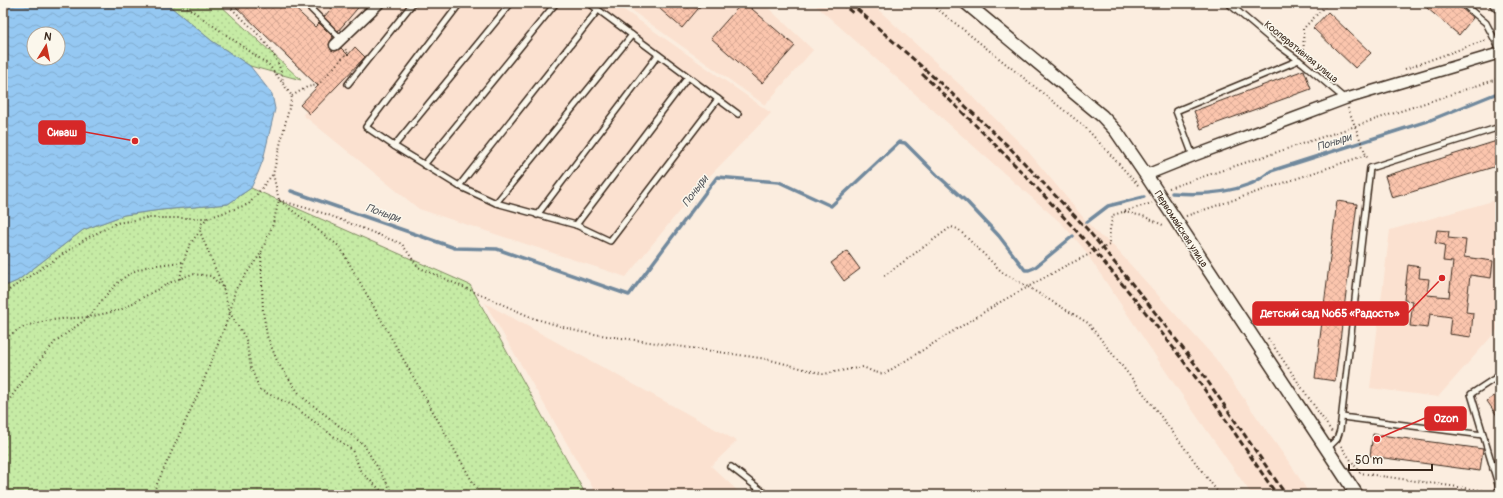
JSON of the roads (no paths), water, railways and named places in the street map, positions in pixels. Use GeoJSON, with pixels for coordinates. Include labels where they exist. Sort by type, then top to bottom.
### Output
{"type":"FeatureCollection","features":[{"type":"Feature","properties":{"kind":"main road"},"geometry":{"type":"LineString","coordinates":[[1497,3],[1500,6]]}},
{"type":"Feature","properties":{"kind":"street"},"geometry":{"type":"LineString","coordinates":[[338,42],[379,3]]}},
{"type":"Feature","properties":{"kind":"street","name":"Первомайская улица"},"geometry":{"type":"LineString","coordinates":[[966,3],[1102,116],[1116,131],[1326,449],[1358,494]]}},
{"type":"Feature","properties":{"kind":"street"},"geometry":{"type":"LineString","coordinates":[[1146,175],[1345,99],[1500,51]]}},
{"type":"Feature","properties":{"kind":"lane"},"geometry":{"type":"LineString","coordinates":[[348,84],[413,3]]}},
{"type":"Feature","properties":{"kind":"lane"},"geometry":{"type":"LineString","coordinates":[[460,3],[366,127],[459,186],[496,203],[576,225],[610,241],[718,99]]}},
{"type":"Feature","properties":{"kind":"lane"},"geometry":{"type":"LineString","coordinates":[[394,146],[511,3]]}},
{"type":"Feature","properties":{"kind":"lane"},"geometry":{"type":"LineString","coordinates":[[424,165],[556,3]]}},
{"type":"Feature","properties":{"kind":"lane"},"geometry":{"type":"LineString","coordinates":[[589,3],[738,114]]}},
{"type":"Feature","properties":{"kind":"lane","name":"Кооперативная улица"},"geometry":{"type":"LineString","coordinates":[[1228,3],[1345,99]]}},
{"type":"Feature","properties":{"kind":"lane"},"geometry":{"type":"LineString","coordinates":[[1462,3],[1486,23],[1500,51]]}},
{"type":"Feature","properties":{"kind":"lane"},"geometry":{"type":"LineString","coordinates":[[311,9],[338,42]]}},
{"type":"Feature","properties":{"kind":"lane"},"geometry":{"type":"LineString","coordinates":[[459,186],[598,10]]}},
{"type":"Feature","properties":{"kind":"lane"},"geometry":{"type":"LineString","coordinates":[[496,203],[632,35]]}},
{"type":"Feature","properties":{"kind":"lane"},"geometry":{"type":"LineString","coordinates":[[537,215],[658,55]]}},
{"type":"Feature","properties":{"kind":"lane"},"geometry":{"type":"LineString","coordinates":[[1193,156],[1176,112],[1299,60]]}},
{"type":"Feature","properties":{"kind":"lane"},"geometry":{"type":"LineString","coordinates":[[576,225],[688,77]]}},
{"type":"Feature","properties":{"kind":"lane"},"geometry":{"type":"LineString","coordinates":[[1326,449],[1337,439],[1340,430],[1370,168],[1500,127]]}},
{"type":"Feature","properties":{"kind":"lane"},"geometry":{"type":"LineString","coordinates":[[1500,374],[1471,394],[1500,492]]}},
{"type":"Feature","properties":{"kind":"lane"},"geometry":{"type":"LineString","coordinates":[[1342,416],[1483,435]]}},
{"type":"Feature","properties":{"kind":"lane"},"geometry":{"type":"LineString","coordinates":[[1493,469],[1500,464]]}},
{"type":"Feature","properties":{"kind":"lane"},"geometry":{"type":"LineString","coordinates":[[731,467],[767,495]]}},
{"type":"Feature","properties":{"kind":"water"},"geometry":{"type":"Polygon","coordinates":[[[3,3],[166,3],[212,41],[250,66],[272,94],[275,109],[263,160],[251,188],[228,204],[124,215],[83,230],[17,281],[3,287],[3,3]]]}},
{"type":"Feature","properties":{"kind":"waterway","name":"Поныри"},"geometry":{"type":"LineString","coordinates":[[1172,193],[1211,193],[1241,187],[1255,182],[1271,171],[1428,121],[1500,92]]}},
{"type":"Feature","properties":{"kind":"waterway","name":"Поныри"},"geometry":{"type":"LineString","coordinates":[[291,191],[455,248],[497,249],[629,295],[717,177],[779,182],[831,206],[899,142],[905,143],[968,203],[999,236],[1025,270],[1034,268],[1073,236]]}},
{"type":"Feature","properties":{"kind":"waterway","name":"Поныри"},"geometry":{"type":"LineString","coordinates":[[1087,222],[1108,206],[1144,197]]}},
{"type":"Feature","properties":{"kind":"railway"},"geometry":{"type":"LineString","coordinates":[[841,3],[853,13]]}},
{"type":"Feature","properties":{"kind":"railway"},"geometry":{"type":"LineString","coordinates":[[850,3],[947,89],[1009,147],[1087,229],[1202,373],[1286,495]]}},
{"type":"Feature","properties":{"kind":"railway"},"geometry":{"type":"LineString","coordinates":[[922,74],[996,145],[1066,220],[1133,297],[1196,378],[1277,495]]}},
{"type":"Feature","properties":{"kind":"place","name":"Сиваш"},"geometry":{"type":"Point","coordinates":[135,141]}},
{"type":"Feature","properties":{"kind":"place","name":"Детский сад №65 «Радость»"},"geometry":{"type":"Point","coordinates":[1442,278]}},
{"type":"Feature","properties":{"kind":"place","name":"Ozon"},"geometry":{"type":"Point","coordinates":[1377,439]}}]}
